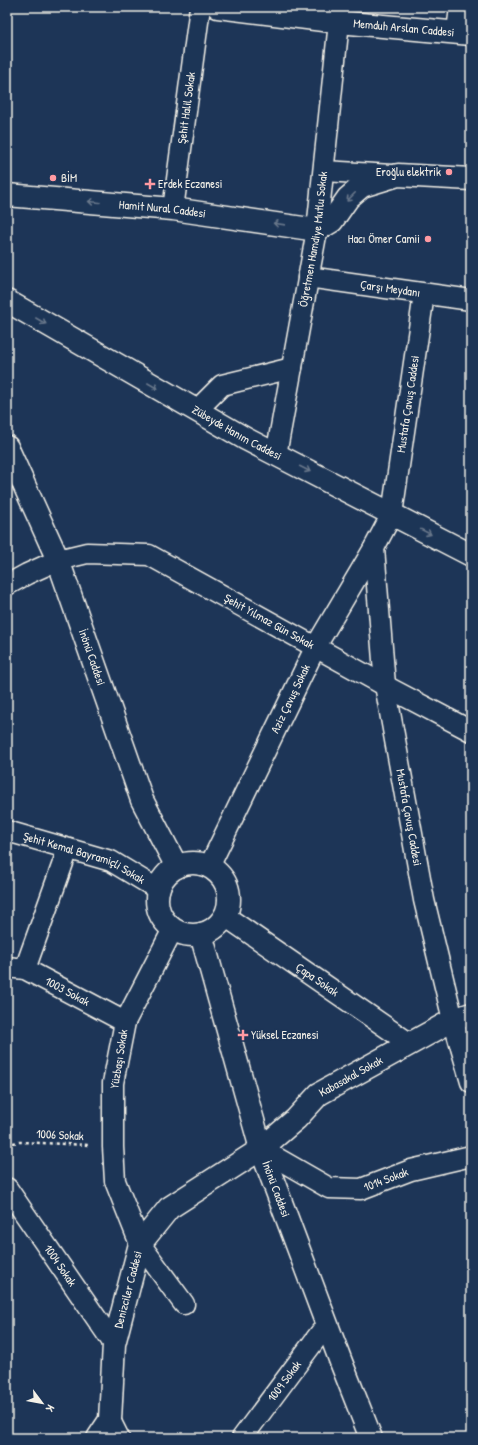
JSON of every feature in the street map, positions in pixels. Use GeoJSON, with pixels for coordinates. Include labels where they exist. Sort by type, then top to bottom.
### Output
{"type":"FeatureCollection","features":[{"type":"Feature","properties":{"kind":"main road","name":"Memduh Arslan Caddesi"},"geometry":{"type":"LineString","coordinates":[[218,7],[339,22],[464,33]]}},
{"type":"Feature","properties":{"kind":"main road"},"geometry":{"type":"LineString","coordinates":[[317,230],[332,221],[348,198],[362,186],[398,175],[471,179]]}},
{"type":"Feature","properties":{"kind":"main road","name":"Hamit Nural Caddesi"},"geometry":{"type":"LineString","coordinates":[[7,195],[173,209],[317,230]]}},
{"type":"Feature","properties":{"kind":"main road","name":"Zübeyde Hanım Caddesi"},"geometry":{"type":"LineString","coordinates":[[7,301],[276,455],[471,555]]}},
{"type":"Feature","properties":{"kind":"main road","name":"İnönü Caddesi"},"geometry":{"type":"LineString","coordinates":[[7,447],[58,560],[142,800],[177,867]]}},
{"type":"Feature","properties":{"kind":"main road"},"geometry":{"type":"LineString","coordinates":[[187,863],[199,863],[209,867],[219,873],[229,893],[229,905],[225,916],[219,924],[211,930],[201,934],[182,933],[165,921],[160,912],[158,901],[162,881],[168,873],[187,863]]}},
{"type":"Feature","properties":{"kind":"main road","name":"İnönü Caddesi"},"geometry":{"type":"LineString","coordinates":[[201,934],[261,1149],[371,1438]]}},
{"type":"Feature","properties":{"kind":"main road","name":"Kabasakal Sokak"},"geometry":{"type":"LineString","coordinates":[[261,1149],[296,1119],[319,1094],[409,1043],[462,1017]]}},
{"type":"Feature","properties":{"kind":"main road","name":"Denizciler Caddesi"},"geometry":{"type":"LineString","coordinates":[[98,1438],[114,1429],[114,1344],[140,1244],[169,1208],[261,1149]]}},
{"type":"Feature","properties":{"kind":"street","name":"Şehit Halil Sokak"},"geometry":{"type":"LineString","coordinates":[[173,209],[200,7]]}},
{"type":"Feature","properties":{"kind":"street"},"geometry":{"type":"LineString","coordinates":[[460,7],[464,33]]}},
{"type":"Feature","properties":{"kind":"street","name":"Öğretmen Hamdiye Mutlu Sokak"},"geometry":{"type":"LineString","coordinates":[[276,455],[317,230],[339,22]]}},
{"type":"Feature","properties":{"kind":"street"},"geometry":{"type":"LineString","coordinates":[[324,171],[398,175]]}},
{"type":"Feature","properties":{"kind":"street","name":"Çarşı Meydanı"},"geometry":{"type":"LineString","coordinates":[[308,277],[471,300]]}},
{"type":"Feature","properties":{"kind":"street","name":"Mustafa Çavuş Caddesi"},"geometry":{"type":"LineString","coordinates":[[392,514],[424,294]]}},
{"type":"Feature","properties":{"kind":"street"},"geometry":{"type":"LineString","coordinates":[[197,410],[222,385],[292,368]]}},
{"type":"Feature","properties":{"kind":"street","name":"Aziz Çavuş Sokak"},"geometry":{"type":"LineString","coordinates":[[209,867],[316,646],[374,548],[392,514]]}},
{"type":"Feature","properties":{"kind":"street","name":"Mustafa Çavuş Caddesi"},"geometry":{"type":"LineString","coordinates":[[374,548],[385,685],[424,900],[462,1017],[471,1082]]}},
{"type":"Feature","properties":{"kind":"street","name":"Şehit Yılmaz Gün Sokak"},"geometry":{"type":"LineString","coordinates":[[7,585],[58,560],[87,553],[149,555],[471,731]]}},
{"type":"Feature","properties":{"kind":"street","name":"Şehit Kemal Bayramiçli Sokak"},"geometry":{"type":"LineString","coordinates":[[7,831],[111,861],[159,890]]}},
{"type":"Feature","properties":{"kind":"street"},"geometry":{"type":"LineString","coordinates":[[16,968],[68,849]]}},
{"type":"Feature","properties":{"kind":"street","name":"Çapa Sokak"},"geometry":{"type":"LineString","coordinates":[[225,916],[409,1043]]}},
{"type":"Feature","properties":{"kind":"street","name":"Yüzbaşı Sokak"},"geometry":{"type":"LineString","coordinates":[[173,928],[125,1022],[113,1083],[113,1147],[115,1181],[140,1244],[184,1304]]}},
{"type":"Feature","properties":{"kind":"street","name":"1003 Sokak"},"geometry":{"type":"LineString","coordinates":[[16,968],[125,1022]]}},
{"type":"Feature","properties":{"kind":"street","name":"1014 Sokak"},"geometry":{"type":"LineString","coordinates":[[261,1149],[329,1188],[361,1189],[411,1170],[471,1156]]}},
{"type":"Feature","properties":{"kind":"street","name":"1004 Sokak"},"geometry":{"type":"LineString","coordinates":[[7,1188],[114,1344]]}},
{"type":"Feature","properties":{"kind":"street","name":"1009 Sokak"},"geometry":{"type":"LineString","coordinates":[[242,1438],[327,1324]]}},
{"type":"Feature","properties":{"kind":"path","name":"1006 Sokak"},"geometry":{"type":"LineString","coordinates":[[7,1144],[19,1142],[113,1147]]}},
{"type":"Feature","properties":{"kind":"place","name":"Eroğlu elektrik"},"geometry":{"type":"Point","coordinates":[449,172]}},
{"type":"Feature","properties":{"kind":"place","name":"BİM"},"geometry":{"type":"Point","coordinates":[53,178]}},
{"type":"Feature","properties":{"kind":"place","name":"Erdek Eczanesi"},"geometry":{"type":"Point","coordinates":[150,184]}},
{"type":"Feature","properties":{"kind":"place","name":"Hacı Ömer Camii"},"geometry":{"type":"Point","coordinates":[428,239]}},
{"type":"Feature","properties":{"kind":"place","name":"Yüksel Eczanesi"},"geometry":{"type":"Point","coordinates":[243,1035]}}]}
